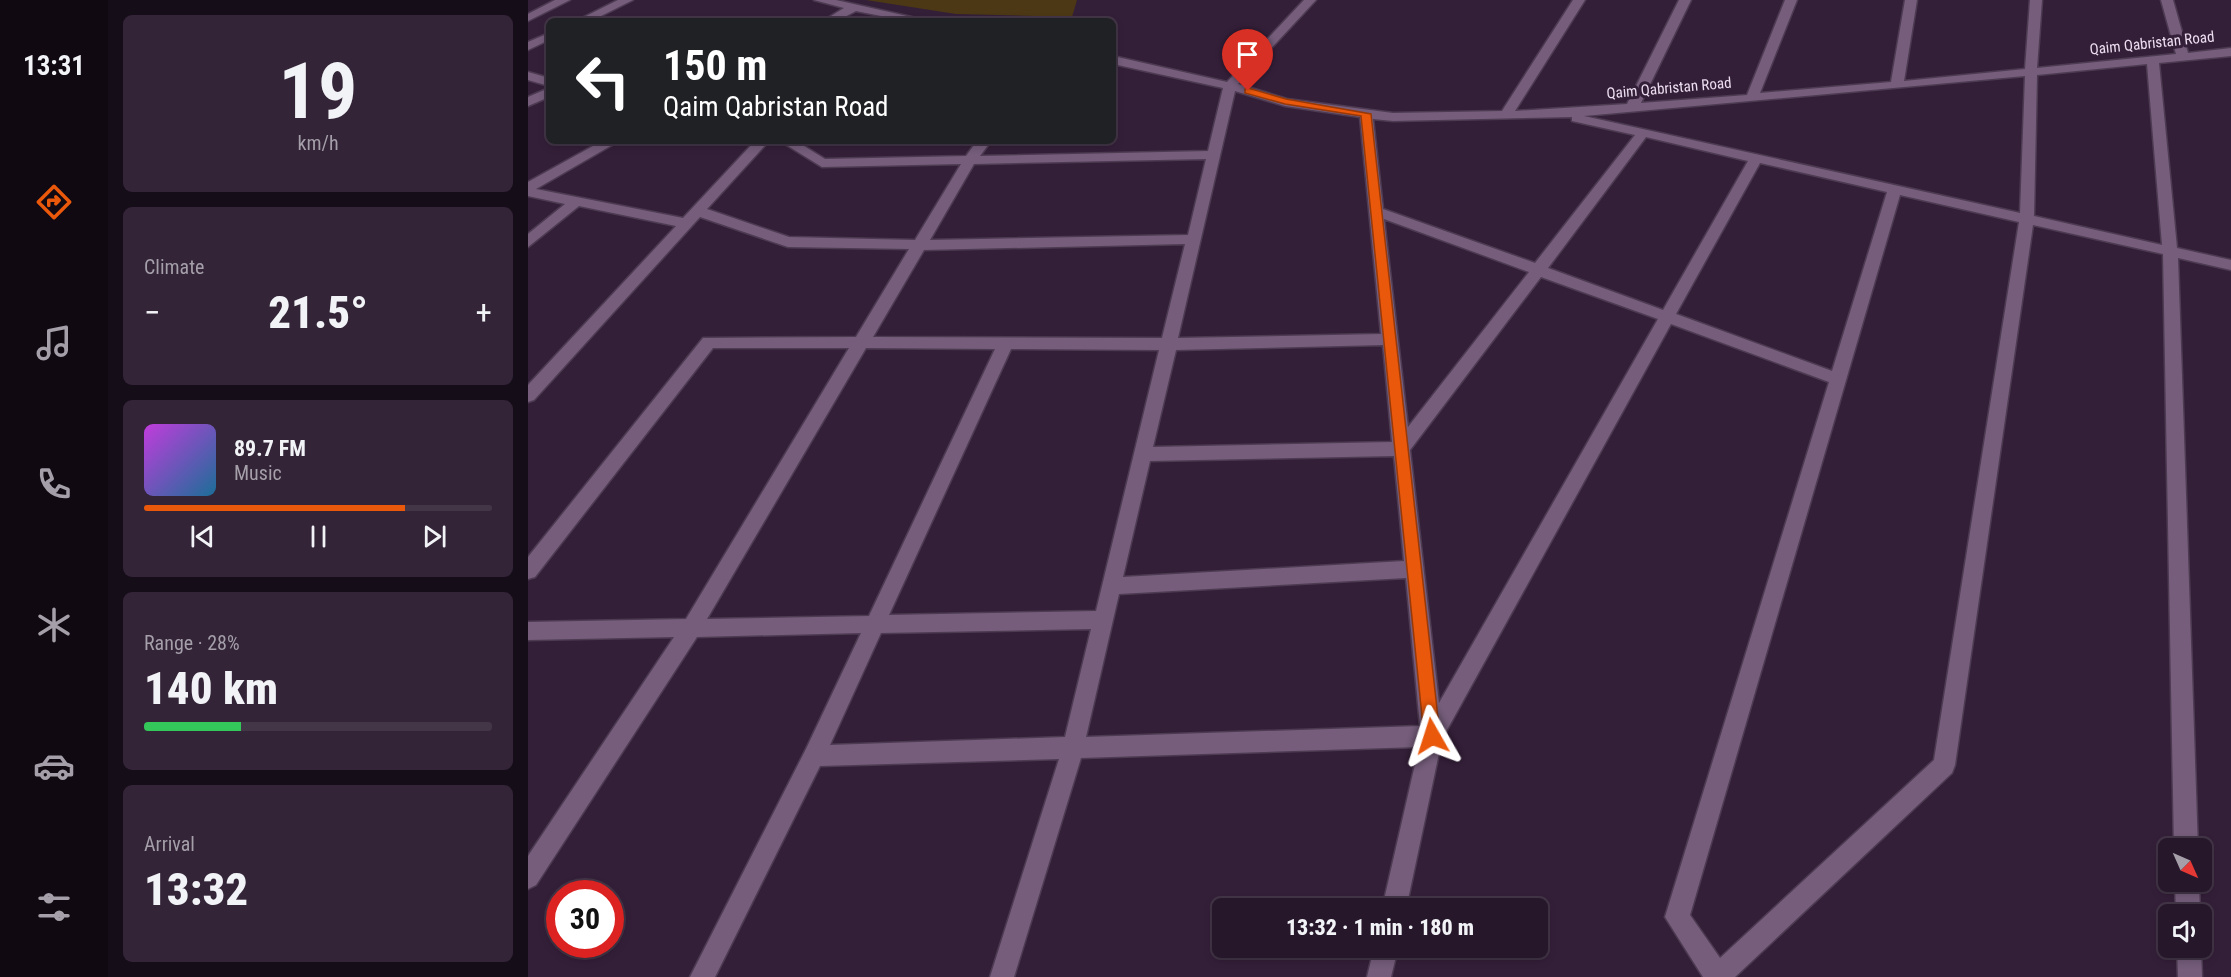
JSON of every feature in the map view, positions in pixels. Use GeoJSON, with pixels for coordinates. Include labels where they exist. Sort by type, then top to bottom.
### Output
{"type":"FeatureCollection","features":[{"type":"Feature","properties":{"kind":"street"},"geometry":{"type":"LineString","coordinates":[[530,16],[564,0]]}},
{"type":"Feature","properties":{"kind":"street"},"geometry":{"type":"LineString","coordinates":[[588,18],[627,0]]}},
{"type":"Feature","properties":{"kind":"street"},"geometry":{"type":"LineString","coordinates":[[820,0],[907,18]]}},
{"type":"Feature","properties":{"kind":"street"},"geometry":{"type":"LineString","coordinates":[[1002,977],[1073,748],[1230,86],[1310,0]]}},
{"type":"Feature","properties":{"kind":"street"},"geometry":{"type":"LineString","coordinates":[[1506,115],[1578,0]]}},
{"type":"Feature","properties":{"kind":"street"},"geometry":{"type":"LineString","coordinates":[[1632,108],[1685,0]]}},
{"type":"Feature","properties":{"kind":"street"},"geometry":{"type":"LineString","coordinates":[[1752,98],[1791,0]]}},
{"type":"Feature","properties":{"kind":"street"},"geometry":{"type":"LineString","coordinates":[[1897,85],[1911,0]]}},
{"type":"Feature","properties":{"kind":"street"},"geometry":{"type":"LineString","coordinates":[[1895,189],[1677,917],[1718,977],[1944,765],[2027,218],[2031,72],[2036,0]]}},
{"type":"Feature","properties":{"kind":"street"},"geometry":{"type":"LineString","coordinates":[[2167,0],[2183,57]]}},
{"type":"Feature","properties":{"kind":"street"},"geometry":{"type":"LineString","coordinates":[[835,18],[853,8]]}},
{"type":"Feature","properties":{"kind":"street"},"geometry":{"type":"LineString","coordinates":[[528,46],[546,37]]}},
{"type":"Feature","properties":{"kind":"street","name":"Qaim Qabristan Road"},"geometry":{"type":"LineString","coordinates":[[1116,61],[1230,86],[1285,102],[1393,117],[1558,114],[1897,85],[2231,52]]}},
{"type":"Feature","properties":{"kind":"street"},"geometry":{"type":"LineString","coordinates":[[2153,60],[2170,250],[2186,838]]}},
{"type":"Feature","properties":{"kind":"street"},"geometry":{"type":"LineString","coordinates":[[528,76],[546,81]]}},
{"type":"Feature","properties":{"kind":"street"},"geometry":{"type":"LineString","coordinates":[[528,102],[546,93]]}},
{"type":"Feature","properties":{"kind":"street"},"geometry":{"type":"LineString","coordinates":[[1366,114],[1432,736]]}},
{"type":"Feature","properties":{"kind":"street"},"geometry":{"type":"LineString","coordinates":[[1558,114],[2231,264]]}},
{"type":"Feature","properties":{"kind":"street"},"geometry":{"type":"LineString","coordinates":[[1401,449],[1643,133]]}},
{"type":"Feature","properties":{"kind":"street"},"geometry":{"type":"LineString","coordinates":[[528,190],[607,144]]}},
{"type":"Feature","properties":{"kind":"street"},"geometry":{"type":"LineString","coordinates":[[528,396],[759,144]]}},
{"type":"Feature","properties":{"kind":"street"},"geometry":{"type":"LineString","coordinates":[[792,144],[822,163],[1214,155]]}},
{"type":"Feature","properties":{"kind":"street"},"geometry":{"type":"LineString","coordinates":[[528,877],[691,628],[970,160],[982,144]]}},
{"type":"Feature","properties":{"kind":"street"},"geometry":{"type":"LineString","coordinates":[[1396,898],[1432,736],[1756,158]]}},
{"type":"Feature","properties":{"kind":"street"},"geometry":{"type":"LineString","coordinates":[[528,190],[686,224]]}},
{"type":"Feature","properties":{"kind":"street"},"geometry":{"type":"LineString","coordinates":[[528,242],[576,202]]}},
{"type":"Feature","properties":{"kind":"street"},"geometry":{"type":"LineString","coordinates":[[698,211],[788,242],[919,245],[1194,239]]}},
{"type":"Feature","properties":{"kind":"street"},"geometry":{"type":"LineString","coordinates":[[1376,211],[1838,379]]}},
{"type":"Feature","properties":{"kind":"street"},"geometry":{"type":"LineString","coordinates":[[528,571],[709,342],[1170,344],[1390,339]]}},
{"type":"Feature","properties":{"kind":"street"},"geometry":{"type":"LineString","coordinates":[[702,977],[814,756],[1006,343]]}},
{"type":"Feature","properties":{"kind":"street"},"geometry":{"type":"LineString","coordinates":[[1144,454],[1401,449]]}},
{"type":"Feature","properties":{"kind":"street"},"geometry":{"type":"LineString","coordinates":[[1113,586],[1414,569]]}},
{"type":"Feature","properties":{"kind":"street"},"geometry":{"type":"LineString","coordinates":[[528,631],[1105,620]]}},
{"type":"Feature","properties":{"kind":"street"},"geometry":{"type":"LineString","coordinates":[[814,756],[1432,736]]}},
{"type":"Feature","properties":{"kind":"street"},"geometry":{"type":"LineString","coordinates":[[1379,977],[1384,958]]}},
{"type":"Feature","properties":{"kind":"street"},"geometry":{"type":"LineString","coordinates":[[2189,958],[2190,977]]}},
{"type":"Feature","properties":{"kind":"shaded area"},"geometry":{"type":"Polygon","coordinates":[[[866,0],[1077,0],[1072,17],[956,14],[866,0]]]}},
{"type":"Feature","properties":{"kind":"route"},"geometry":{"type":"LineString","coordinates":[[1248,91],[1285,102],[1366,114],[1432,736]]}}]}
